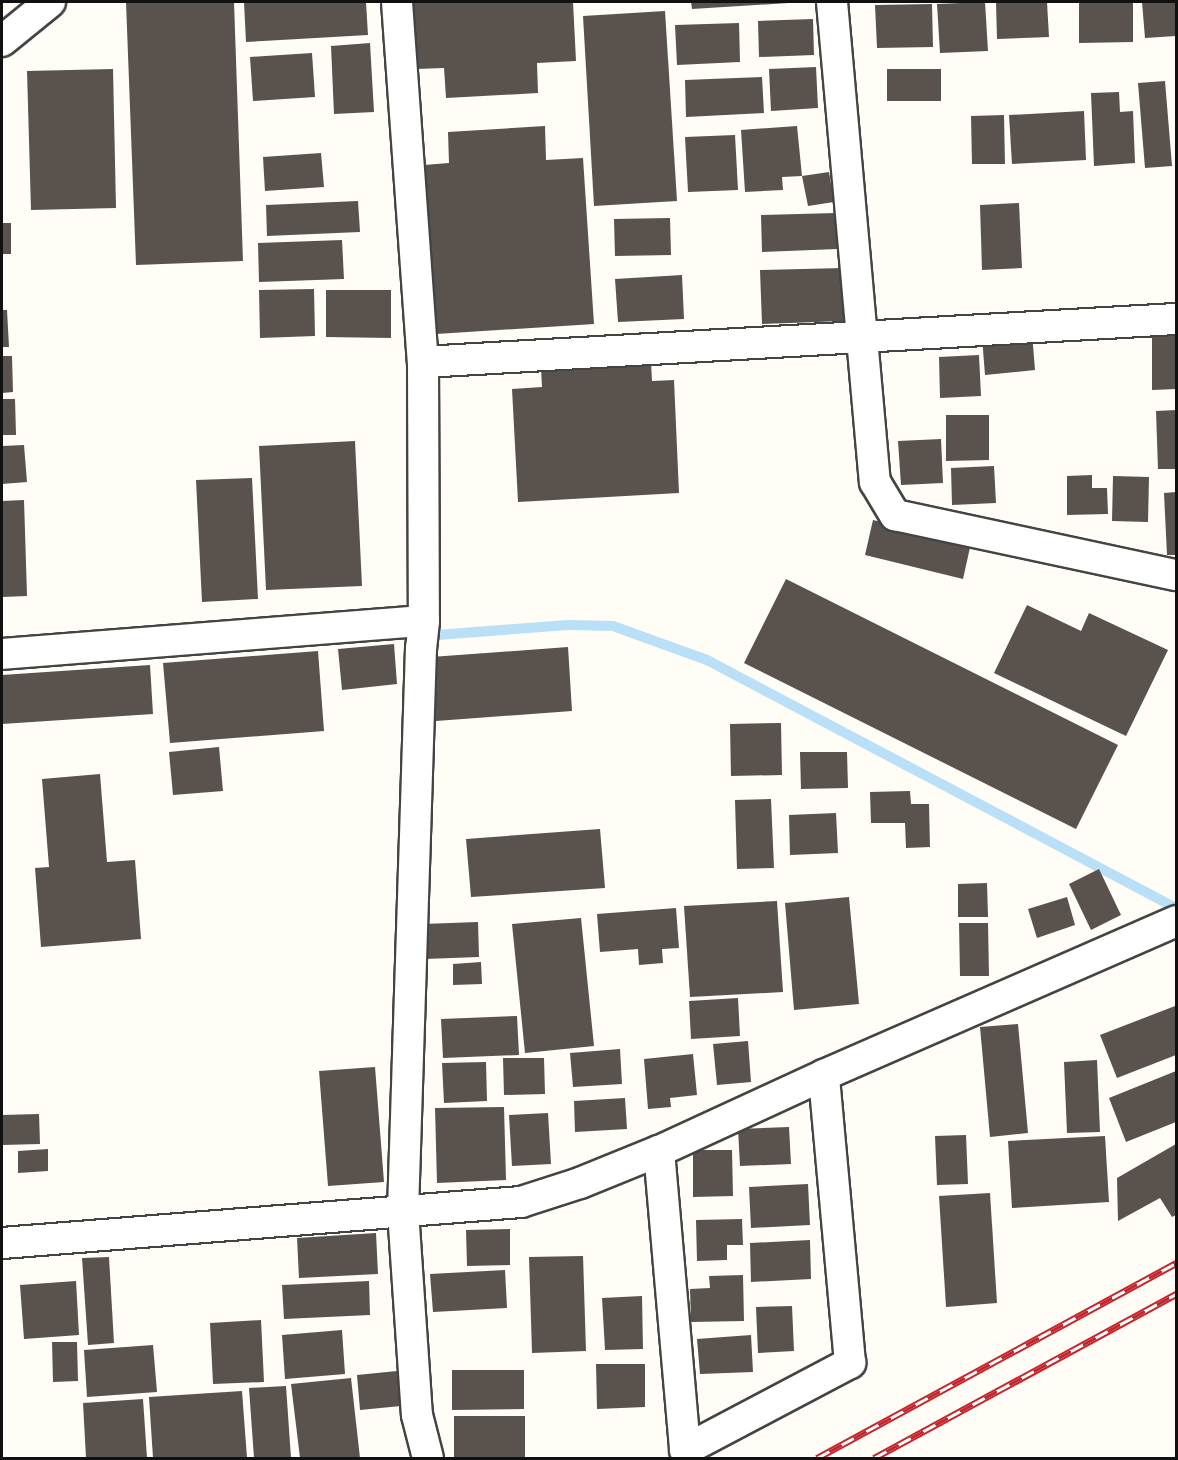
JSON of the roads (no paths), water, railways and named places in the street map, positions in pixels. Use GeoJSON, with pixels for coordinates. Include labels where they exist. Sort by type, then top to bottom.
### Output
{"type":"FeatureCollection","features":[{"type":"Feature","properties":{"kind":"street"},"geometry":{"type":"LineString","coordinates":[[2,41],[50,2]]}},
{"type":"Feature","properties":{"kind":"street"},"geometry":{"type":"LineString","coordinates":[[397,2],[423,362],[423,634],[403,1211],[417,1415],[428,1458]]}},
{"type":"Feature","properties":{"kind":"street"},"geometry":{"type":"LineString","coordinates":[[832,2],[875,482],[895,515],[1176,575]]}},
{"type":"Feature","properties":{"kind":"street"},"geometry":{"type":"LineString","coordinates":[[423,362],[861,339],[1176,319]]}},
{"type":"Feature","properties":{"kind":"street"},"geometry":{"type":"LineString","coordinates":[[2,654],[423,634]]}},
{"type":"Feature","properties":{"kind":"street"},"geometry":{"type":"LineString","coordinates":[[2,1243],[520,1202],[580,1183],[659,1151],[825,1075],[1176,921]]}},
{"type":"Feature","properties":{"kind":"street"},"geometry":{"type":"LineString","coordinates":[[659,1151],[686,1450],[850,1363],[825,1075]]}},
{"type":"Feature","properties":{"kind":"waterway"},"geometry":{"type":"LineString","coordinates":[[424,636],[568,625],[613,626],[707,660],[1176,908]]}},
{"type":"Feature","properties":{"kind":"railway"},"geometry":{"type":"LineString","coordinates":[[817,1458],[1176,1263]]}},
{"type":"Feature","properties":{"kind":"railway"},"geometry":{"type":"LineString","coordinates":[[874,1458],[1176,1294]]}}]}
